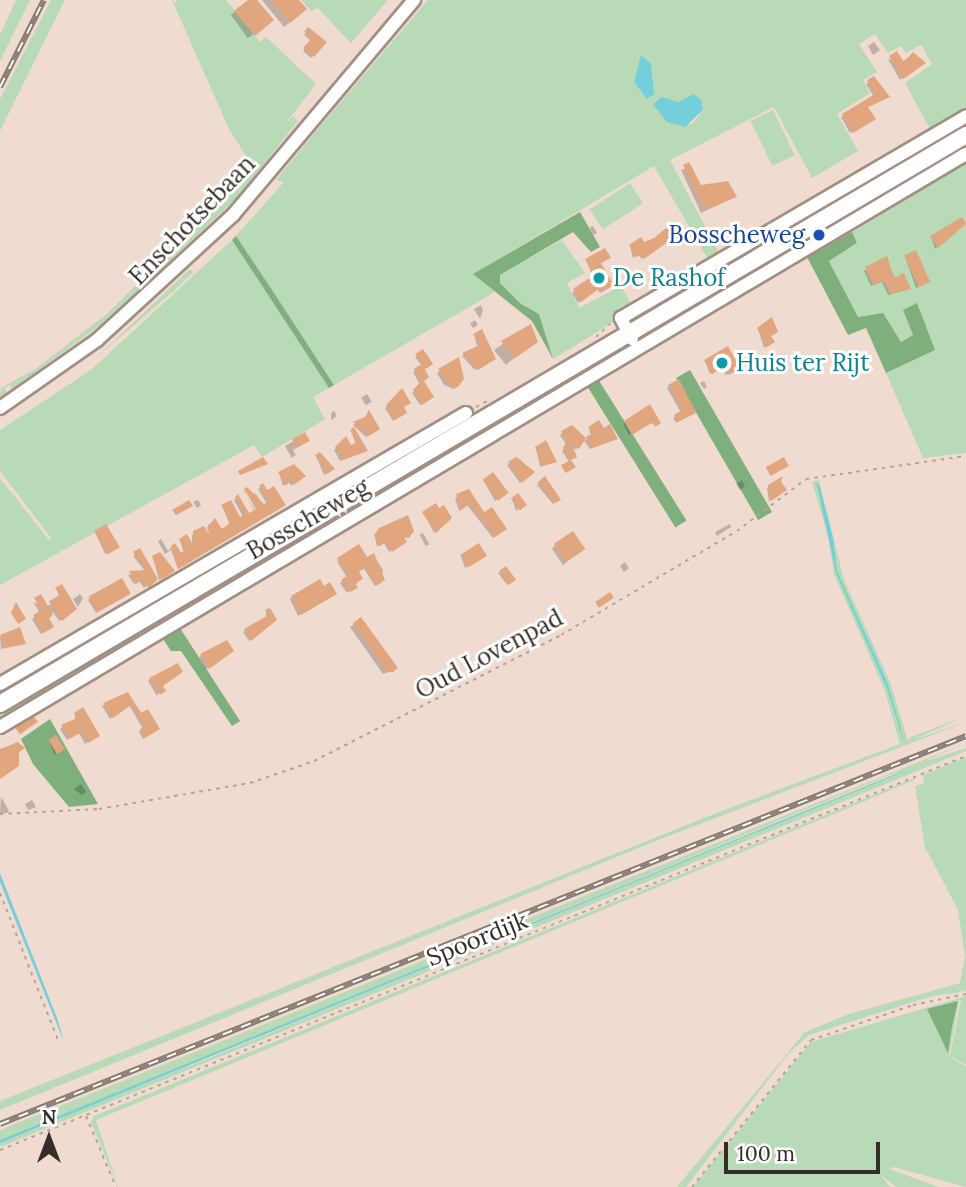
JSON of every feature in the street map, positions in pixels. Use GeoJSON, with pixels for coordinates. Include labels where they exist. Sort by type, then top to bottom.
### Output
{"type":"FeatureCollection","features":[{"type":"Feature","properties":{"kind":"main road","name":"Bosscheweg"},"geometry":{"type":"LineString","coordinates":[[0,704],[372,477],[628,333],[966,135]]}},
{"type":"Feature","properties":{"kind":"street","name":"Enschotsebaan"},"geometry":{"type":"LineString","coordinates":[[0,408],[97,340],[233,215],[414,0]]}},
{"type":"Feature","properties":{"kind":"street"},"geometry":{"type":"LineString","coordinates":[[637,348],[621,318],[966,116]]}},
{"type":"Feature","properties":{"kind":"street","name":"Bosscheweg"},"geometry":{"type":"LineString","coordinates":[[0,727],[966,154]]}},
{"type":"Feature","properties":{"kind":"street","name":"Bosscheweg"},"geometry":{"type":"LineString","coordinates":[[0,684],[372,477],[466,413]]}},
{"type":"Feature","properties":{"kind":"path","name":"Oud Lovenpad"},"geometry":{"type":"LineString","coordinates":[[0,814],[99,809],[250,783],[314,761],[561,635],[737,531],[806,479],[966,456]]}},
{"type":"Feature","properties":{"kind":"path","name":"Spoordijk"},"geometry":{"type":"LineString","coordinates":[[0,1150],[966,756]]}},
{"type":"Feature","properties":{"kind":"path"},"geometry":{"type":"LineString","coordinates":[[0,893],[58,1040]]}},
{"type":"Feature","properties":{"kind":"path"},"geometry":{"type":"LineString","coordinates":[[692,1187],[811,1040],[913,1005],[966,994]]}},
{"type":"Feature","properties":{"kind":"path"},"geometry":{"type":"LineString","coordinates":[[86,1115],[116,1187]]}},
{"type":"Feature","properties":{"kind":"green space"},"geometry":{"type":"Polygon","coordinates":[[[16,0],[30,0],[0,61],[0,35],[16,0]]]}},
{"type":"Feature","properties":{"kind":"green space"},"geometry":{"type":"Polygon","coordinates":[[[51,0],[65,0],[0,131],[0,99],[51,0]]]}},
{"type":"Feature","properties":{"kind":"green space"},"geometry":{"type":"Polygon","coordinates":[[[172,0],[177,4],[176,0],[226,0],[260,42],[266,37],[316,84],[282,128],[293,116],[298,121],[236,199],[99,326],[12,389],[10,385],[4,388],[7,392],[0,397],[1,388],[37,368],[108,313],[254,168],[229,129],[172,0]]]}},
{"type":"Feature","properties":{"kind":"green space"},"geometry":{"type":"Polygon","coordinates":[[[301,0],[388,0],[351,43],[318,8],[311,11],[301,0]]]}},
{"type":"Feature","properties":{"kind":"green space"},"geometry":{"type":"Polygon","coordinates":[[[428,0],[966,0],[966,110],[931,131],[905,83],[932,64],[921,45],[906,53],[901,46],[888,53],[875,34],[859,44],[877,72],[863,80],[870,93],[837,114],[858,151],[812,178],[774,107],[670,160],[720,255],[709,261],[654,166],[474,274],[495,292],[334,385],[236,236],[284,182],[276,180],[428,0]],[[696,94],[678,102],[661,98],[654,106],[667,122],[692,124],[703,110],[696,94]]]}},
{"type":"Feature","properties":{"kind":"green space"},"geometry":{"type":"Polygon","coordinates":[[[773,110],[795,155],[772,166],[751,121],[773,110]]]}},
{"type":"Feature","properties":{"kind":"green space"},"geometry":{"type":"Polygon","coordinates":[[[966,163],[966,453],[923,458],[886,373],[935,350],[903,310],[913,335],[901,342],[883,313],[858,317],[829,260],[857,244],[852,232],[966,163]]]}},
{"type":"Feature","properties":{"kind":"green space"},"geometry":{"type":"Polygon","coordinates":[[[630,183],[643,203],[603,229],[590,209],[630,183]]]}},
{"type":"Feature","properties":{"kind":"green space"},"geometry":{"type":"Polygon","coordinates":[[[580,212],[600,247],[591,252],[573,232],[500,275],[500,283],[521,304],[539,314],[553,359],[532,321],[473,274],[580,212]]]}},
{"type":"Feature","properties":{"kind":"green space"},"geometry":{"type":"Polygon","coordinates":[[[785,229],[639,321],[636,316],[785,229]]]}},
{"type":"Feature","properties":{"kind":"green space"},"geometry":{"type":"Polygon","coordinates":[[[852,232],[857,243],[829,261],[858,317],[883,313],[901,342],[913,335],[903,310],[917,303],[935,350],[886,373],[866,328],[848,335],[807,257],[852,232]]]}},
{"type":"Feature","properties":{"kind":"green space"},"geometry":{"type":"Polygon","coordinates":[[[236,236],[334,385],[329,388],[232,240],[236,236]]]}},
{"type":"Feature","properties":{"kind":"green space"},"geometry":{"type":"Polygon","coordinates":[[[232,240],[329,388],[313,397],[325,419],[262,457],[254,445],[0,585],[0,478],[49,540],[51,538],[0,471],[0,430],[91,370],[232,240]]]}},
{"type":"Feature","properties":{"kind":"green space"},"geometry":{"type":"Polygon","coordinates":[[[562,240],[585,273],[567,283],[579,308],[621,286],[632,306],[615,321],[553,359],[539,314],[521,305],[500,283],[499,275],[562,240]]]}},
{"type":"Feature","properties":{"kind":"green space"},"geometry":{"type":"Polygon","coordinates":[[[792,248],[794,253],[648,337],[645,331],[792,248]]]}},
{"type":"Feature","properties":{"kind":"green space"},"geometry":{"type":"Polygon","coordinates":[[[190,269],[193,272],[176,289],[97,357],[190,269]]]}},
{"type":"Feature","properties":{"kind":"green space"},"geometry":{"type":"Polygon","coordinates":[[[625,343],[627,349],[373,503],[368,494],[625,343]]]}},
{"type":"Feature","properties":{"kind":"green space"},"geometry":{"type":"Polygon","coordinates":[[[690,370],[772,512],[758,520],[676,378],[690,370]]]}},
{"type":"Feature","properties":{"kind":"green space"},"geometry":{"type":"Polygon","coordinates":[[[598,379],[686,521],[675,528],[587,386],[598,379]]]}},
{"type":"Feature","properties":{"kind":"green space"},"geometry":{"type":"Polygon","coordinates":[[[819,480],[844,580],[890,682],[908,741],[911,737],[966,716],[913,740],[966,722],[653,842],[0,1110],[0,1101],[719,812],[900,744],[885,691],[834,574],[829,539],[812,482],[819,480]]]}},
{"type":"Feature","properties":{"kind":"green space"},"geometry":{"type":"Polygon","coordinates":[[[358,482],[360,485],[0,697],[0,688],[358,482]]]}},
{"type":"Feature","properties":{"kind":"green space"},"geometry":{"type":"Polygon","coordinates":[[[365,496],[370,504],[272,565],[267,557],[365,496]]]}},
{"type":"Feature","properties":{"kind":"green space"},"geometry":{"type":"Polygon","coordinates":[[[264,556],[268,564],[0,718],[0,711],[264,556]]]}},
{"type":"Feature","properties":{"kind":"green space"},"geometry":{"type":"Polygon","coordinates":[[[178,625],[240,721],[232,726],[181,651],[171,651],[161,636],[178,625]]]}},
{"type":"Feature","properties":{"kind":"green space"},"geometry":{"type":"Polygon","coordinates":[[[50,719],[98,804],[69,807],[33,764],[21,739],[50,719]]]}},
{"type":"Feature","properties":{"kind":"green space"},"geometry":{"type":"Polygon","coordinates":[[[966,743],[923,762],[966,748],[966,751],[0,1147],[0,1143],[70,1115],[0,1140],[0,1130],[966,743]],[[903,771],[77,1110],[207,1059],[903,771]]]}},
{"type":"Feature","properties":{"kind":"green space"},"geometry":{"type":"Polygon","coordinates":[[[966,757],[966,991],[929,997],[809,1035],[788,1054],[686,1187],[677,1187],[805,1032],[849,1014],[960,983],[965,957],[958,910],[925,847],[915,786],[924,783],[923,775],[966,757]]]}},
{"type":"Feature","properties":{"kind":"green space"},"geometry":{"type":"Polygon","coordinates":[[[915,778],[863,802],[96,1120],[118,1187],[91,1122],[94,1116],[915,778]]]}},
{"type":"Feature","properties":{"kind":"green space"},"geometry":{"type":"Polygon","coordinates":[[[966,996],[966,1065],[950,1056],[961,1000],[954,1001],[959,1001],[949,1056],[966,1067],[966,1187],[894,1167],[889,1169],[939,1187],[896,1187],[881,1175],[890,1187],[693,1187],[811,1042],[966,996]]]}},
{"type":"Feature","properties":{"kind":"green space"},"geometry":{"type":"Polygon","coordinates":[[[958,1001],[952,1027],[948,1053],[927,1009],[958,1001]]]}},
{"type":"Feature","properties":{"kind":"water"},"geometry":{"type":"Polygon","coordinates":[[[641,55],[651,64],[654,94],[647,99],[634,82],[641,55]]]}},
{"type":"Feature","properties":{"kind":"water"},"geometry":{"type":"Polygon","coordinates":[[[694,94],[701,100],[703,110],[685,127],[667,122],[653,105],[661,97],[678,102],[694,94]]]}},
{"type":"Feature","properties":{"kind":"water"},"geometry":{"type":"Polygon","coordinates":[[[816,481],[833,538],[837,571],[887,682],[904,743],[888,691],[836,573],[816,481]]]}},
{"type":"Feature","properties":{"kind":"water"},"geometry":{"type":"Polygon","coordinates":[[[903,772],[0,1143],[0,1140],[903,772]]]}},
{"type":"Feature","properties":{"kind":"water"},"geometry":{"type":"Polygon","coordinates":[[[0,873],[57,1018],[64,1042],[0,882],[0,873]]]}},
{"type":"Feature","properties":{"kind":"building"},"geometry":{"type":"Polygon","coordinates":[[[248,0],[257,0],[274,20],[255,36],[234,11],[248,0]]]}},
{"type":"Feature","properties":{"kind":"building"},"geometry":{"type":"Polygon","coordinates":[[[271,0],[299,0],[307,9],[290,23],[271,0]]]}},
{"type":"Feature","properties":{"kind":"building"},"geometry":{"type":"Polygon","coordinates":[[[308,27],[327,42],[314,57],[303,48],[312,38],[304,32],[308,27]]]}},
{"type":"Feature","properties":{"kind":"building"},"geometry":{"type":"Polygon","coordinates":[[[897,51],[904,62],[913,52],[926,63],[903,79],[889,56],[897,51]]]}},
{"type":"Feature","properties":{"kind":"building"},"geometry":{"type":"Polygon","coordinates":[[[874,76],[890,97],[868,107],[876,119],[853,133],[842,114],[875,94],[867,80],[874,76]]]}},
{"type":"Feature","properties":{"kind":"building"},"geometry":{"type":"Polygon","coordinates":[[[689,162],[701,185],[728,181],[737,197],[705,210],[683,165],[689,162]]]}},
{"type":"Feature","properties":{"kind":"building"},"geometry":{"type":"Polygon","coordinates":[[[962,217],[966,224],[938,248],[930,236],[962,217]]]}},
{"type":"Feature","properties":{"kind":"building"},"geometry":{"type":"Polygon","coordinates":[[[672,223],[681,240],[672,245],[669,241],[644,259],[641,255],[636,257],[629,245],[641,237],[644,242],[654,238],[672,223]]]}},
{"type":"Feature","properties":{"kind":"building","name":"De Rashof"},"geometry":{"type":"Polygon","coordinates":[[[605,248],[611,258],[601,263],[614,285],[602,292],[600,288],[581,302],[573,289],[594,275],[585,259],[605,248]]]}},
{"type":"Feature","properties":{"kind":"building"},"geometry":{"type":"Polygon","coordinates":[[[916,250],[930,282],[918,287],[904,255],[916,250]]]}},
{"type":"Feature","properties":{"kind":"building"},"geometry":{"type":"Polygon","coordinates":[[[887,256],[894,278],[904,273],[911,289],[890,294],[884,281],[873,285],[865,267],[887,256]]]}},
{"type":"Feature","properties":{"kind":"building"},"geometry":{"type":"Polygon","coordinates":[[[772,317],[778,332],[771,336],[775,342],[767,347],[757,328],[772,317]]]}},
{"type":"Feature","properties":{"kind":"building"},"geometry":{"type":"Polygon","coordinates":[[[531,324],[538,342],[515,358],[501,341],[531,324]]]}},
{"type":"Feature","properties":{"kind":"building"},"geometry":{"type":"Polygon","coordinates":[[[482,329],[496,359],[478,370],[462,353],[480,345],[473,334],[482,329]]]}},
{"type":"Feature","properties":{"kind":"building","name":"Huis ter Rijt"},"geometry":{"type":"Polygon","coordinates":[[[728,346],[740,368],[729,375],[724,367],[712,374],[704,360],[728,346]]]}},
{"type":"Feature","properties":{"kind":"building"},"geometry":{"type":"Polygon","coordinates":[[[423,349],[433,364],[426,369],[416,354],[423,349]]]}},
{"type":"Feature","properties":{"kind":"building"},"geometry":{"type":"Polygon","coordinates":[[[459,357],[464,379],[458,387],[451,388],[438,369],[459,357]]]}},
{"type":"Feature","properties":{"kind":"building"},"geometry":{"type":"Polygon","coordinates":[[[422,364],[429,377],[424,381],[434,397],[422,405],[413,390],[421,381],[414,369],[422,364]]]}},
{"type":"Feature","properties":{"kind":"building"},"geometry":{"type":"Polygon","coordinates":[[[679,379],[696,413],[678,422],[674,415],[682,410],[668,385],[679,379]]]}},
{"type":"Feature","properties":{"kind":"building"},"geometry":{"type":"Polygon","coordinates":[[[402,388],[411,403],[404,407],[407,413],[395,420],[386,405],[402,388]]]}},
{"type":"Feature","properties":{"kind":"building"},"geometry":{"type":"Polygon","coordinates":[[[650,404],[661,423],[655,427],[653,422],[632,435],[624,421],[650,404]]]}},
{"type":"Feature","properties":{"kind":"building"},"geometry":{"type":"Polygon","coordinates":[[[369,410],[380,429],[369,436],[353,422],[365,417],[369,410]]]}},
{"type":"Feature","properties":{"kind":"building"},"geometry":{"type":"Polygon","coordinates":[[[599,420],[604,428],[610,424],[618,439],[592,448],[586,437],[593,433],[588,427],[599,420]]]}},
{"type":"Feature","properties":{"kind":"building"},"geometry":{"type":"Polygon","coordinates":[[[572,425],[586,438],[579,449],[570,440],[577,457],[571,460],[563,448],[567,441],[561,431],[572,425]]]}},
{"type":"Feature","properties":{"kind":"building"},"geometry":{"type":"Polygon","coordinates":[[[354,427],[368,451],[343,460],[335,447],[346,436],[351,445],[357,442],[350,430],[354,427]]]}},
{"type":"Feature","properties":{"kind":"building"},"geometry":{"type":"Polygon","coordinates":[[[305,432],[310,441],[297,448],[292,439],[305,432]]]}},
{"type":"Feature","properties":{"kind":"building"},"geometry":{"type":"Polygon","coordinates":[[[546,440],[557,462],[542,466],[535,447],[546,440]]]}},
{"type":"Feature","properties":{"kind":"building"},"geometry":{"type":"Polygon","coordinates":[[[320,452],[335,469],[327,474],[315,455],[320,452]]]}},
{"type":"Feature","properties":{"kind":"building"},"geometry":{"type":"Polygon","coordinates":[[[263,457],[268,464],[240,475],[238,471],[263,457]]]}},
{"type":"Feature","properties":{"kind":"building"},"geometry":{"type":"Polygon","coordinates":[[[516,457],[535,472],[522,483],[508,462],[516,457]]]}},
{"type":"Feature","properties":{"kind":"building"},"geometry":{"type":"Polygon","coordinates":[[[784,457],[789,466],[770,476],[766,467],[784,457]]]}},
{"type":"Feature","properties":{"kind":"building"},"geometry":{"type":"Polygon","coordinates":[[[571,460],[576,467],[566,473],[561,465],[571,460]]]}},
{"type":"Feature","properties":{"kind":"building"},"geometry":{"type":"Polygon","coordinates":[[[294,464],[306,476],[294,485],[292,481],[286,485],[278,472],[294,464]]]}},
{"type":"Feature","properties":{"kind":"building"},"geometry":{"type":"Polygon","coordinates":[[[493,472],[509,493],[498,501],[483,480],[493,472]]]}},
{"type":"Feature","properties":{"kind":"building"},"geometry":{"type":"Polygon","coordinates":[[[545,476],[561,500],[555,503],[538,482],[545,476]]]}},
{"type":"Feature","properties":{"kind":"building"},"geometry":{"type":"Polygon","coordinates":[[[783,476],[781,482],[787,490],[771,501],[768,485],[783,476]]]}},
{"type":"Feature","properties":{"kind":"building"},"geometry":{"type":"Polygon","coordinates":[[[263,483],[267,490],[274,486],[286,505],[178,569],[171,546],[175,543],[181,553],[185,550],[179,539],[187,534],[193,545],[193,531],[204,526],[210,536],[207,528],[215,518],[222,529],[225,527],[231,522],[221,505],[231,500],[240,517],[245,514],[235,497],[238,494],[249,513],[256,509],[244,489],[247,487],[264,504],[268,501],[259,486],[263,483]]]}},
{"type":"Feature","properties":{"kind":"building"},"geometry":{"type":"Polygon","coordinates":[[[469,489],[484,512],[492,507],[507,529],[495,537],[470,504],[461,510],[456,494],[469,489]]]}},
{"type":"Feature","properties":{"kind":"building"},"geometry":{"type":"Polygon","coordinates":[[[518,493],[527,505],[520,510],[511,498],[518,493]]]}},
{"type":"Feature","properties":{"kind":"building"},"geometry":{"type":"Polygon","coordinates":[[[189,500],[193,506],[176,515],[172,510],[189,500]]]}},
{"type":"Feature","properties":{"kind":"building"},"geometry":{"type":"Polygon","coordinates":[[[436,503],[439,508],[444,505],[452,518],[436,533],[422,512],[436,503]]]}},
{"type":"Feature","properties":{"kind":"building"},"geometry":{"type":"Polygon","coordinates":[[[408,515],[414,531],[409,538],[404,537],[407,542],[392,552],[386,542],[380,546],[374,535],[379,528],[408,515]]]}},
{"type":"Feature","properties":{"kind":"building"},"geometry":{"type":"Polygon","coordinates":[[[106,524],[120,547],[108,554],[94,531],[106,524]]]}},
{"type":"Feature","properties":{"kind":"building"},"geometry":{"type":"Polygon","coordinates":[[[573,531],[585,549],[566,562],[554,544],[573,531]]]}},
{"type":"Feature","properties":{"kind":"building"},"geometry":{"type":"Polygon","coordinates":[[[479,543],[487,556],[468,567],[460,555],[479,543]]]}},
{"type":"Feature","properties":{"kind":"building"},"geometry":{"type":"Polygon","coordinates":[[[359,544],[367,557],[374,553],[385,580],[377,585],[365,567],[359,571],[363,579],[355,583],[358,588],[350,592],[341,580],[348,575],[337,558],[359,544]]]}},
{"type":"Feature","properties":{"kind":"building"},"geometry":{"type":"Polygon","coordinates":[[[140,548],[158,579],[149,588],[142,580],[136,584],[129,571],[147,570],[133,552],[140,548]]]}},
{"type":"Feature","properties":{"kind":"building"},"geometry":{"type":"Polygon","coordinates":[[[160,552],[175,571],[161,580],[152,556],[160,552]]]}},
{"type":"Feature","properties":{"kind":"building"},"geometry":{"type":"Polygon","coordinates":[[[506,566],[516,580],[510,584],[500,571],[506,566]]]}},
{"type":"Feature","properties":{"kind":"building"},"geometry":{"type":"Polygon","coordinates":[[[122,578],[131,594],[97,612],[89,596],[122,578]]]}},
{"type":"Feature","properties":{"kind":"building"},"geometry":{"type":"Polygon","coordinates":[[[320,579],[324,586],[330,582],[337,594],[301,615],[291,596],[320,579]]]}},
{"type":"Feature","properties":{"kind":"building"},"geometry":{"type":"Polygon","coordinates":[[[62,584],[77,609],[62,621],[49,601],[60,595],[55,588],[62,584]]]}},
{"type":"Feature","properties":{"kind":"building"},"geometry":{"type":"Polygon","coordinates":[[[610,592],[614,598],[599,608],[595,602],[610,592]]]}},
{"type":"Feature","properties":{"kind":"building"},"geometry":{"type":"Polygon","coordinates":[[[41,594],[53,615],[49,618],[54,627],[44,633],[33,615],[42,610],[34,598],[41,594]]]}},
{"type":"Feature","properties":{"kind":"building"},"geometry":{"type":"Polygon","coordinates":[[[16,602],[26,619],[18,624],[11,613],[16,602]]]}},
{"type":"Feature","properties":{"kind":"building"},"geometry":{"type":"Polygon","coordinates":[[[270,608],[277,620],[251,641],[244,629],[268,615],[265,610],[270,608]]]}},
{"type":"Feature","properties":{"kind":"building"},"geometry":{"type":"Polygon","coordinates":[[[361,617],[398,668],[393,672],[387,672],[353,623],[361,617]]]}},
{"type":"Feature","properties":{"kind":"building"},"geometry":{"type":"Polygon","coordinates":[[[20,627],[26,644],[4,648],[0,635],[20,627]]]}},
{"type":"Feature","properties":{"kind":"building"},"geometry":{"type":"Polygon","coordinates":[[[227,640],[234,651],[209,669],[200,654],[227,640]]]}},
{"type":"Feature","properties":{"kind":"building"},"geometry":{"type":"Polygon","coordinates":[[[178,663],[183,672],[163,686],[166,691],[160,695],[149,678],[178,663]]]}},
{"type":"Feature","properties":{"kind":"building"},"geometry":{"type":"Polygon","coordinates":[[[128,692],[141,713],[148,709],[160,729],[145,738],[140,729],[144,727],[131,705],[113,718],[103,703],[128,692]]]}},
{"type":"Feature","properties":{"kind":"building"},"geometry":{"type":"Polygon","coordinates":[[[83,707],[100,736],[88,743],[82,732],[69,739],[61,725],[77,718],[74,713],[83,707]]]}},
{"type":"Feature","properties":{"kind":"building"},"geometry":{"type":"Polygon","coordinates":[[[31,712],[38,722],[20,734],[13,725],[31,712]]]}},
{"type":"Feature","properties":{"kind":"building"},"geometry":{"type":"Polygon","coordinates":[[[56,735],[65,750],[57,754],[48,740],[56,735]]]}},
{"type":"Feature","properties":{"kind":"building"},"geometry":{"type":"Polygon","coordinates":[[[18,742],[25,748],[19,752],[19,766],[0,779],[0,749],[18,742]]]}},
{"type":"Feature","properties":{"kind":"railway"},"geometry":{"type":"LineString","coordinates":[[0,87],[44,0]]}},
{"type":"Feature","properties":{"kind":"railway"},"geometry":{"type":"LineString","coordinates":[[0,1124],[966,736]]}},
{"type":"Feature","properties":{"kind":"place","name":"Bosscheweg"},"geometry":{"type":"Point","coordinates":[819,235]}},
{"type":"Feature","properties":{"kind":"place","name":"De Rashof"},"geometry":{"type":"Point","coordinates":[599,278]}},
{"type":"Feature","properties":{"kind":"place","name":"Huis ter Rijt"},"geometry":{"type":"Point","coordinates":[722,363]}}]}
